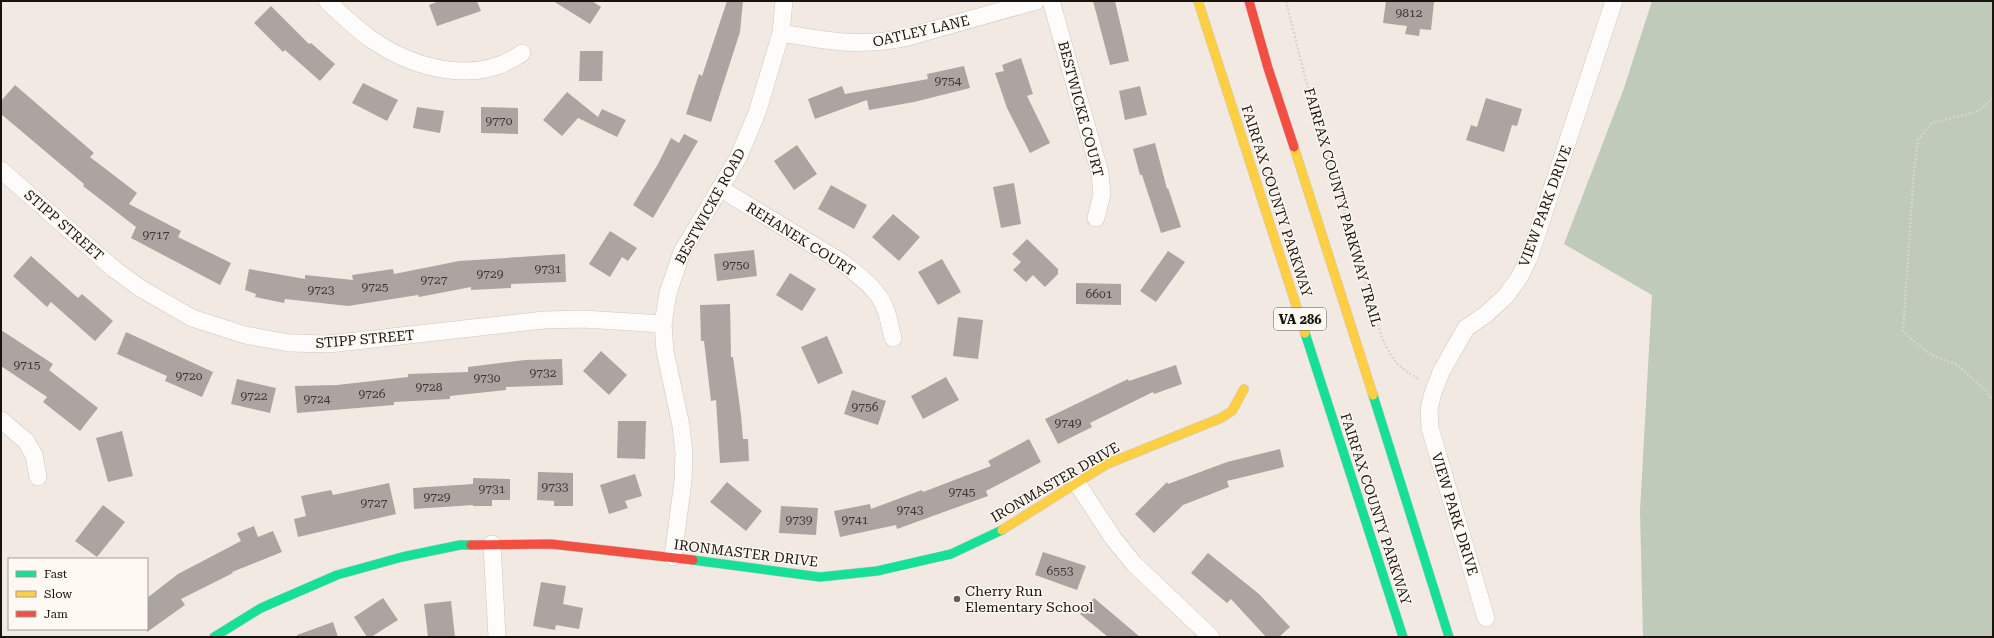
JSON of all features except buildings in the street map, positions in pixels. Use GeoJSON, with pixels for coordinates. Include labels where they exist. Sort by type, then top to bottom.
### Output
{"type":"FeatureCollection","features":[{"type":"Feature","properties":{"kind":"main road","name":"FAIRFAX COUNTY PARKWAY"},"geometry":{"type":"LineString","coordinates":[[1198,1],[1403,637]]}},
{"type":"Feature","properties":{"kind":"main road","name":"VA 286"},"geometry":{"type":"LineString","coordinates":[[1250,1],[1268,68],[1450,637]]}},
{"type":"Feature","properties":{"kind":"main road","name":"IRONMASTER DRIVE"},"geometry":{"type":"LineString","coordinates":[[214,637],[261,608],[297,591],[337,575],[402,557],[460,546],[492,544],[551,544],[674,557],[820,577],[877,571],[951,554],[1006,528],[1107,464],[1131,453],[1221,418],[1232,411],[1244,389]]}},
{"type":"Feature","properties":{"kind":"street"},"geometry":{"type":"LineString","coordinates":[[327,1],[346,19],[376,42],[410,60],[431,66],[456,71],[478,71],[510,62],[522,54]]}},
{"type":"Feature","properties":{"kind":"street","name":"BESTWICKE ROAD"},"geometry":{"type":"LineString","coordinates":[[674,557],[683,481],[684,454],[681,426],[665,351],[663,324],[668,293],[682,252],[721,189],[738,158],[757,113],[781,34],[784,1]]}},
{"type":"Feature","properties":{"kind":"street","name":"OATLEY LANE"},"geometry":{"type":"LineString","coordinates":[[781,34],[850,44],[882,42],[1036,1]]}},
{"type":"Feature","properties":{"kind":"street","name":"BESTWICKE COURT"},"geometry":{"type":"LineString","coordinates":[[1051,1],[1100,173],[1102,194],[1096,218]]}},
{"type":"Feature","properties":{"kind":"street","name":"VIEW PARK DRIVE"},"geometry":{"type":"LineString","coordinates":[[1486,618],[1430,428],[1429,409],[1433,392],[1441,372],[1466,328],[1485,315],[1505,297],[1519,278],[1529,258],[1614,1]]}},
{"type":"Feature","properties":{"kind":"street","name":"STIPP STREET"},"geometry":{"type":"LineString","coordinates":[[1,170],[114,269],[140,288],[192,318],[245,335],[289,343],[329,344],[544,320],[583,320],[663,324]]}},
{"type":"Feature","properties":{"kind":"street","name":"REHANEK COURT"},"geometry":{"type":"LineString","coordinates":[[721,189],[843,263],[859,276],[874,290],[885,308],[893,338]]}},
{"type":"Feature","properties":{"kind":"street"},"geometry":{"type":"LineString","coordinates":[[1,420],[26,441],[34,455],[38,477]]}},
{"type":"Feature","properties":{"kind":"street"},"geometry":{"type":"LineString","coordinates":[[1077,483],[1113,538],[1134,564],[1211,637]]}},
{"type":"Feature","properties":{"kind":"street"},"geometry":{"type":"LineString","coordinates":[[492,544],[497,637]]}},
{"type":"Feature","properties":{"kind":"path","name":"FAIRFAX COUNTY PARKWAY TRAIL"},"geometry":{"type":"LineString","coordinates":[[1286,1],[1306,81],[1382,338],[1392,360],[1402,370],[1426,384],[1433,392]]}},
{"type":"Feature","properties":{"kind":"path"},"geometry":{"type":"LineString","coordinates":[[1993,98],[1979,111],[1932,123],[1918,140],[1914,171],[1904,332],[1931,355],[1958,365],[1986,391],[1993,401]]}},
{"type":"Feature","properties":{"kind":"green space"},"geometry":{"type":"Polygon","coordinates":[[[1652,1],[1993,1],[1993,637],[1643,637],[1640,511],[1652,295],[1564,244],[1624,88],[1652,1]]]}},
{"type":"Feature","properties":{"kind":"traffic: fast"},"geometry":{"type":"LineString","coordinates":[[1305,333],[1403,637]]}},
{"type":"Feature","properties":{"kind":"traffic: fast"},"geometry":{"type":"LineString","coordinates":[[1373,395],[1449,637]]}},
{"type":"Feature","properties":{"kind":"traffic: fast"},"geometry":{"type":"LineString","coordinates":[[693,560],[820,577],[877,571],[951,554],[1002,530]]}},
{"type":"Feature","properties":{"kind":"traffic: fast"},"geometry":{"type":"LineString","coordinates":[[214,637],[261,608],[337,575],[402,557],[460,545],[471,545]]}},
{"type":"Feature","properties":{"kind":"traffic: slow"},"geometry":{"type":"LineString","coordinates":[[1198,1],[1305,333]]}},
{"type":"Feature","properties":{"kind":"traffic: slow"},"geometry":{"type":"LineString","coordinates":[[1294,147],[1373,395]]}},
{"type":"Feature","properties":{"kind":"traffic: slow"},"geometry":{"type":"LineString","coordinates":[[1002,530],[1107,464],[1221,418],[1232,411],[1244,389]]}},
{"type":"Feature","properties":{"kind":"traffic: jam"},"geometry":{"type":"LineString","coordinates":[[1249,1],[1268,68],[1294,147]]}},
{"type":"Feature","properties":{"kind":"traffic: jam"},"geometry":{"type":"LineString","coordinates":[[471,545],[551,544],[693,560]]}},
{"type":"Feature","properties":{"kind":"place","name":"Cherry Run Elementary School"},"geometry":{"type":"Point","coordinates":[957,599]}}]}
